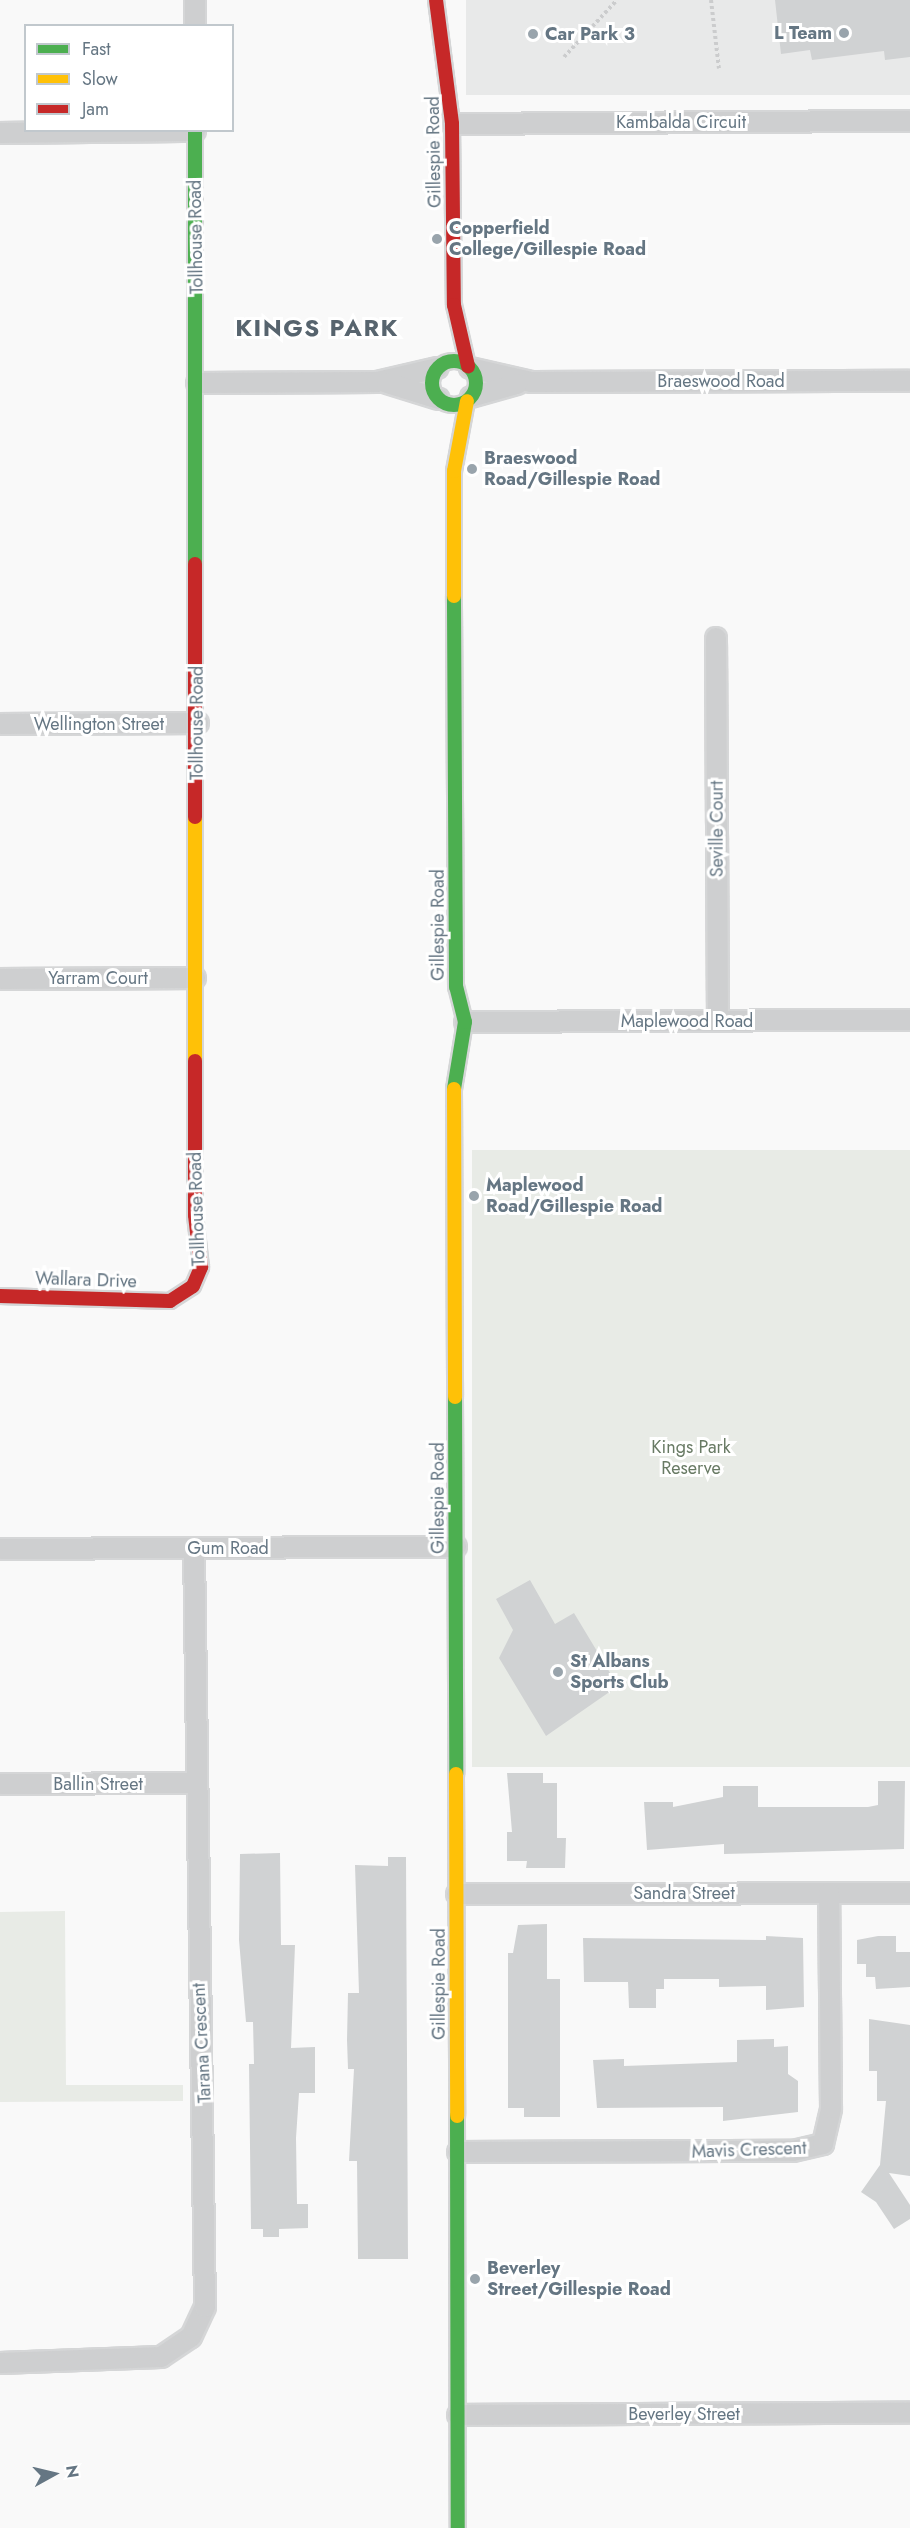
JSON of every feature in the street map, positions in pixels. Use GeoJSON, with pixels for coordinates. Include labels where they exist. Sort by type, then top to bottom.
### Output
{"type":"FeatureCollection","features":[{"type":"Feature","properties":{"kind":"street"},"geometry":{"type":"LineString","coordinates":[[195,0],[195,24]]}},
{"type":"Feature","properties":{"kind":"street","name":"Gillespie Road"},"geometry":{"type":"LineString","coordinates":[[436,0],[452,124],[454,305],[469,367]]}},
{"type":"Feature","properties":{"kind":"street","name":"Kambalda Circuit"},"geometry":{"type":"LineString","coordinates":[[452,124],[910,121]]}},
{"type":"Feature","properties":{"kind":"street"},"geometry":{"type":"LineString","coordinates":[[0,133],[98,132]]}},
{"type":"Feature","properties":{"kind":"street","name":"Tollhouse Road"},"geometry":{"type":"LineString","coordinates":[[170,1300],[193,1286],[201,1267],[195,1215],[198,723],[195,132]]}},
{"type":"Feature","properties":{"kind":"street","name":"Gillespie Road"},"geometry":{"type":"LineString","coordinates":[[439,367],[454,305]]}},
{"type":"Feature","properties":{"kind":"street"},"geometry":{"type":"LineString","coordinates":[[197,383],[377,382],[439,367],[454,360],[469,367],[476,385],[469,399],[441,401],[377,382]]}},
{"type":"Feature","properties":{"kind":"street"},"geometry":{"type":"LineString","coordinates":[[439,367],[432,380],[441,401]]}},
{"type":"Feature","properties":{"kind":"street","name":"Braeswood Road"},"geometry":{"type":"LineString","coordinates":[[469,367],[531,382],[910,381]]}},
{"type":"Feature","properties":{"kind":"street","name":"Braeswood Road"},"geometry":{"type":"LineString","coordinates":[[469,399],[531,382]]}},
{"type":"Feature","properties":{"kind":"street","name":"Gillespie Road"},"geometry":{"type":"LineString","coordinates":[[454,471],[469,399]]}},
{"type":"Feature","properties":{"kind":"street","name":"Gillespie Road"},"geometry":{"type":"LineString","coordinates":[[441,401],[454,471],[456,987],[465,1022],[454,1067],[458,2528]]}},
{"type":"Feature","properties":{"kind":"street","name":"Seville Court"},"geometry":{"type":"LineString","coordinates":[[716,638],[718,1021]]}},
{"type":"Feature","properties":{"kind":"street","name":"Wellington Street"},"geometry":{"type":"LineString","coordinates":[[0,724],[198,723]]}},
{"type":"Feature","properties":{"kind":"street","name":"Yarram Court"},"geometry":{"type":"LineString","coordinates":[[0,979],[195,978]]}},
{"type":"Feature","properties":{"kind":"street","name":"Maplewood Road"},"geometry":{"type":"LineString","coordinates":[[465,1022],[910,1020]]}},
{"type":"Feature","properties":{"kind":"street","name":"Wallara Drive"},"geometry":{"type":"LineString","coordinates":[[0,1296],[170,1300]]}},
{"type":"Feature","properties":{"kind":"street","name":"Gum Road"},"geometry":{"type":"LineString","coordinates":[[0,1549],[456,1547]]}},
{"type":"Feature","properties":{"kind":"street","name":"Tarana Crescent"},"geometry":{"type":"LineString","coordinates":[[0,2363],[147,2361],[182,2345],[203,2317],[206,2130],[196,1937],[194,1548]]}},
{"type":"Feature","properties":{"kind":"street","name":"Ballin Street"},"geometry":{"type":"LineString","coordinates":[[0,1784],[196,1783]]}},
{"type":"Feature","properties":{"kind":"street","name":"Mavis Crescent"},"geometry":{"type":"LineString","coordinates":[[458,2152],[793,2151],[823,2144],[831,2108],[829,1893]]}},
{"type":"Feature","properties":{"kind":"street","name":"Sandra Street"},"geometry":{"type":"LineString","coordinates":[[457,1894],[910,1893]]}},
{"type":"Feature","properties":{"kind":"street","name":"Beverley Street"},"geometry":{"type":"LineString","coordinates":[[458,2415],[910,2413]]}},
{"type":"Feature","properties":{"kind":"path"},"geometry":{"type":"LineString","coordinates":[[564,57],[617,0]]}},
{"type":"Feature","properties":{"kind":"path"},"geometry":{"type":"LineString","coordinates":[[711,0],[719,69]]}},
{"type":"Feature","properties":{"kind":"shaded area"},"geometry":{"type":"Polygon","coordinates":[[[466,0],[910,0],[910,95],[466,95],[466,0]]]}},
{"type":"Feature","properties":{"kind":"green space","name":"Kings Park Reserve"},"geometry":{"type":"Polygon","coordinates":[[[472,1150],[910,1150],[910,1767],[472,1767],[472,1150]]]}},
{"type":"Feature","properties":{"kind":"green space"},"geometry":{"type":"Polygon","coordinates":[[[65,1911],[66,2085],[183,2085],[183,2101],[0,2102],[0,1912],[65,1911]]]}},
{"type":"Feature","properties":{"kind":"building","name":"L Team"},"geometry":{"type":"Polygon","coordinates":[[[775,0],[910,0],[910,57],[885,60],[884,51],[812,60],[810,50],[781,54],[775,0]]]}},
{"type":"Feature","properties":{"kind":"building","name":"St Albans Sports Club"},"geometry":{"type":"Polygon","coordinates":[[[530,1580],[555,1624],[574,1613],[618,1686],[546,1736],[499,1658],[513,1630],[496,1599],[530,1580]]]}},
{"type":"Feature","properties":{"kind":"building"},"geometry":{"type":"Polygon","coordinates":[[[507,1773],[543,1773],[543,1783],[557,1783],[557,1838],[566,1838],[565,1868],[526,1868],[527,1861],[507,1861],[507,1832],[512,1832],[507,1773]]]}},
{"type":"Feature","properties":{"kind":"building"},"geometry":{"type":"Polygon","coordinates":[[[878,1781],[905,1781],[904,1849],[724,1854],[724,1844],[647,1850],[644,1802],[673,1802],[673,1807],[723,1797],[723,1786],[758,1786],[758,1807],[868,1807],[878,1805],[878,1781]]]}},
{"type":"Feature","properties":{"kind":"building"},"geometry":{"type":"Polygon","coordinates":[[[280,1853],[281,1945],[295,1945],[291,2048],[315,2047],[315,2093],[299,2093],[296,2138],[297,2204],[308,2204],[308,2228],[279,2229],[279,2237],[263,2237],[263,2229],[251,2229],[249,2064],[254,2064],[253,2022],[246,2022],[239,1940],[240,1854],[280,1853]]]}},
{"type":"Feature","properties":{"kind":"building"},"geometry":{"type":"Polygon","coordinates":[[[388,1857],[406,1857],[408,2259],[358,2259],[357,2161],[349,2161],[354,2069],[348,2069],[347,2040],[348,1993],[359,1993],[355,1865],[388,1866],[388,1857]]]}},
{"type":"Feature","properties":{"kind":"building"},"geometry":{"type":"Polygon","coordinates":[[[547,1924],[547,1979],[560,1979],[560,2117],[524,2117],[524,2108],[508,2108],[508,1953],[513,1953],[518,1925],[547,1924]]]}},
{"type":"Feature","properties":{"kind":"building"},"geometry":{"type":"Polygon","coordinates":[[[766,1936],[803,1938],[804,2007],[766,2010],[766,1986],[719,1987],[719,1979],[664,1979],[664,1989],[656,1989],[656,2008],[629,2008],[628,1982],[584,1982],[583,1938],[766,1940],[766,1936]]]}},
{"type":"Feature","properties":{"kind":"building"},"geometry":{"type":"Polygon","coordinates":[[[878,1936],[896,1936],[896,1952],[910,1952],[910,1987],[876,1989],[875,1977],[866,1977],[866,1964],[857,1964],[857,1940],[878,1936]]]}},
{"type":"Feature","properties":{"kind":"building"},"geometry":{"type":"Polygon","coordinates":[[[869,2019],[910,2025],[910,2176],[889,2173],[910,2205],[910,2219],[894,2229],[876,2202],[861,2192],[880,2165],[886,2101],[877,2101],[877,2071],[869,2071],[869,2019]]]}},
{"type":"Feature","properties":{"kind":"building"},"geometry":{"type":"Polygon","coordinates":[[[774,2039],[774,2047],[788,2046],[788,2074],[798,2081],[798,2112],[723,2121],[723,2107],[597,2108],[593,2060],[624,2059],[624,2066],[737,2062],[737,2040],[774,2039]]]}},
{"type":"Feature","properties":{"kind":"traffic: fast"},"geometry":{"type":"LineString","coordinates":[[195,132],[195,564]]}},
{"type":"Feature","properties":{"kind":"traffic: fast"},"geometry":{"type":"LineString","coordinates":[[454,361],[470,367],[476,383],[470,399],[454,405],[438,399],[432,383],[438,367],[454,361]]}},
{"type":"Feature","properties":{"kind":"traffic: fast"},"geometry":{"type":"LineString","coordinates":[[454,596],[456,987],[465,1022],[454,1089]]}},
{"type":"Feature","properties":{"kind":"traffic: fast"},"geometry":{"type":"LineString","coordinates":[[455,1397],[456,1774]]}},
{"type":"Feature","properties":{"kind":"traffic: fast"},"geometry":{"type":"LineString","coordinates":[[457,2116],[458,2528]]}},
{"type":"Feature","properties":{"kind":"traffic: slow"},"geometry":{"type":"LineString","coordinates":[[454,596],[454,471],[467,401]]}},
{"type":"Feature","properties":{"kind":"traffic: slow"},"geometry":{"type":"LineString","coordinates":[[195,817],[195,1061]]}},
{"type":"Feature","properties":{"kind":"traffic: slow"},"geometry":{"type":"LineString","coordinates":[[454,1089],[455,1397]]}},
{"type":"Feature","properties":{"kind":"traffic: slow"},"geometry":{"type":"LineString","coordinates":[[456,1774],[457,2116]]}},
{"type":"Feature","properties":{"kind":"traffic: jam"},"geometry":{"type":"LineString","coordinates":[[436,0],[452,124],[454,305],[468,366]]}},
{"type":"Feature","properties":{"kind":"traffic: jam"},"geometry":{"type":"LineString","coordinates":[[195,564],[195,817]]}},
{"type":"Feature","properties":{"kind":"traffic: jam"},"geometry":{"type":"LineString","coordinates":[[0,1296],[170,1301],[193,1286],[201,1267],[195,1215],[195,1061]]}},
{"type":"Feature","properties":{"kind":"place","name":"L Team"},"geometry":{"type":"Point","coordinates":[844,33]}},
{"type":"Feature","properties":{"kind":"place","name":"Car Park 3"},"geometry":{"type":"Point","coordinates":[533,34]}},
{"type":"Feature","properties":{"kind":"place","name":"Copperfield College/Gillespie Road"},"geometry":{"type":"Point","coordinates":[437,239]}},
{"type":"Feature","properties":{"kind":"place","name":"Braeswood Road/Gillespie Road"},"geometry":{"type":"Point","coordinates":[472,469]}},
{"type":"Feature","properties":{"kind":"place","name":"Maplewood Road/Gillespie Road"},"geometry":{"type":"Point","coordinates":[474,1196]}},
{"type":"Feature","properties":{"kind":"place","name":"St Albans Sports Club"},"geometry":{"type":"Point","coordinates":[558,1672]}},
{"type":"Feature","properties":{"kind":"place","name":"Beverley Street/Gillespie Road"},"geometry":{"type":"Point","coordinates":[475,2279]}},
{"type":"Feature","properties":{"kind":"district","name":"KINGS PARK"},"geometry":{"type":"Point","coordinates":[317,328]}}]}
